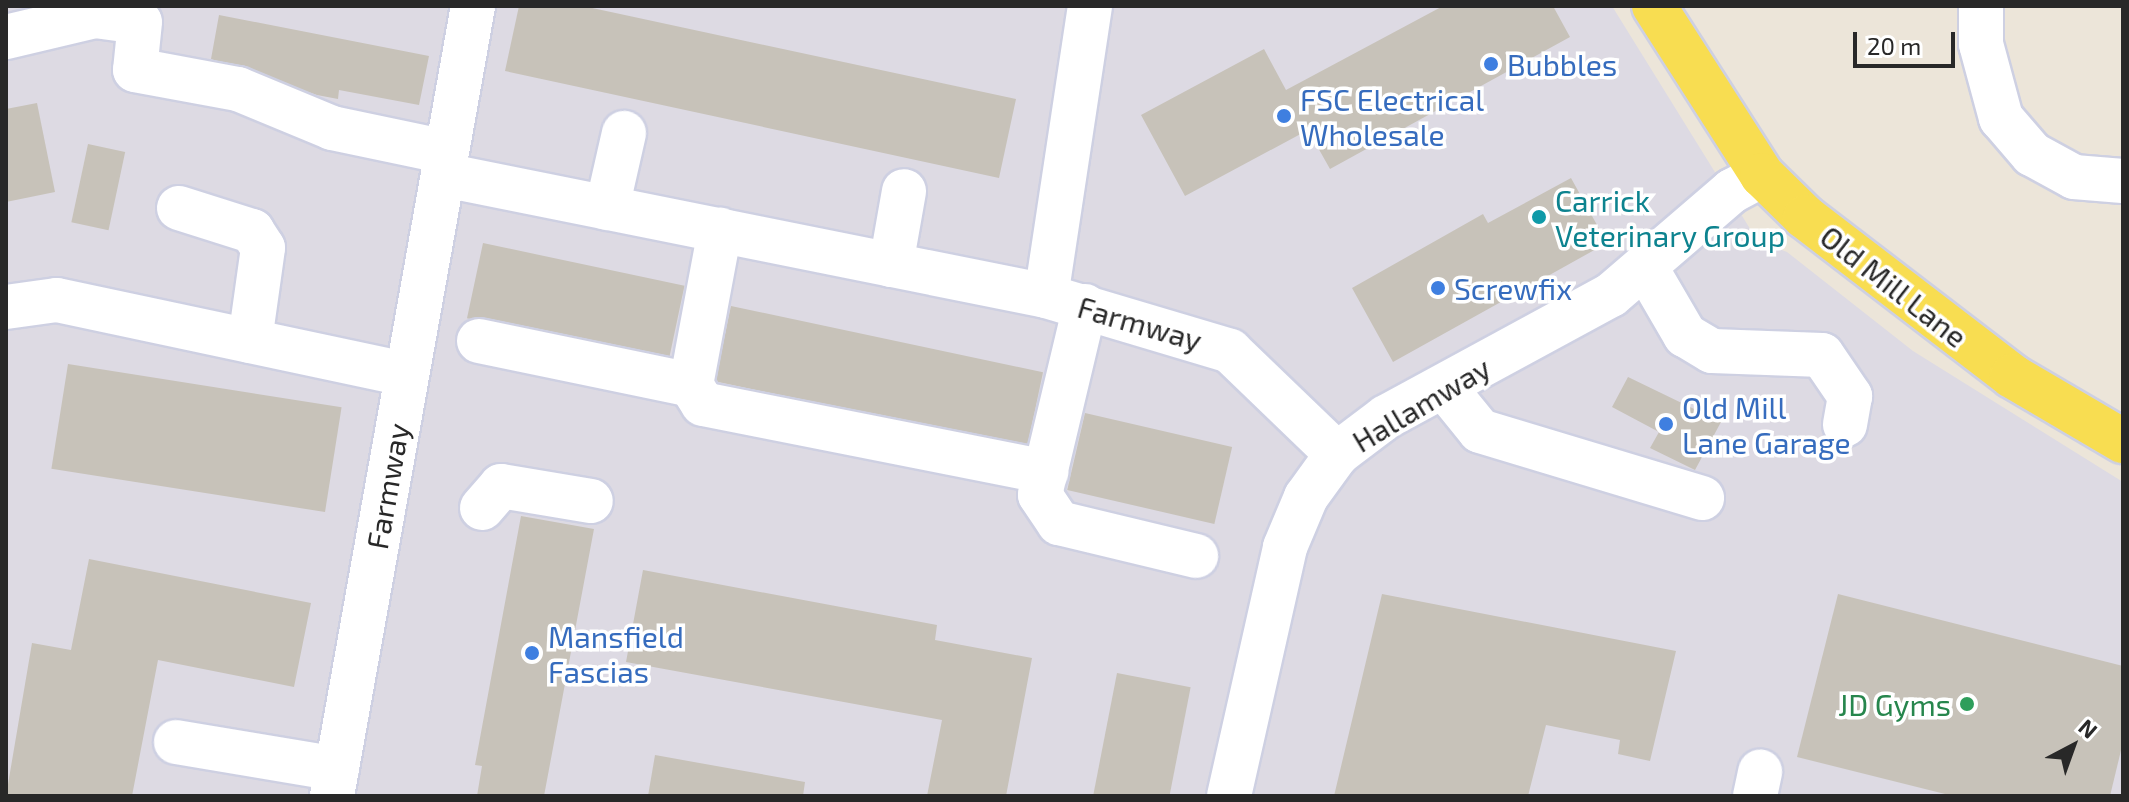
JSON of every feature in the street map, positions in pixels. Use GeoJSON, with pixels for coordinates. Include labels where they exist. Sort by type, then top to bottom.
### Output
{"type":"FeatureCollection","features":[{"type":"Feature","properties":{"kind":"main road","name":"Old Mill Lane"},"geometry":{"type":"LineString","coordinates":[[1654,6],[1762,175],[1817,227],[2012,376],[2123,441]]}},
{"type":"Feature","properties":{"kind":"street","name":"Farmway"},"geometry":{"type":"LineString","coordinates":[[334,783],[473,6]]}},
{"type":"Feature","properties":{"kind":"street","name":"Farmway"},"geometry":{"type":"LineString","coordinates":[[1065,301],[1090,6]]}},
{"type":"Feature","properties":{"kind":"street"},"geometry":{"type":"LineString","coordinates":[[1981,6],[1981,44],[2001,118],[2032,154],[2074,177],[2123,181]]}},
{"type":"Feature","properties":{"kind":"street"},"geometry":{"type":"LineString","coordinates":[[6,37],[95,16],[140,22],[135,70],[238,89],[332,128],[446,164]]}},
{"type":"Feature","properties":{"kind":"street"},"geometry":{"type":"LineString","coordinates":[[607,208],[624,133]]}},
{"type":"Feature","properties":{"kind":"street","name":"Farmway"},"geometry":{"type":"LineString","coordinates":[[446,164],[607,208],[1065,301],[1230,351],[1337,454]]}},
{"type":"Feature","properties":{"kind":"street","name":"Hallamway"},"geometry":{"type":"LineString","coordinates":[[1229,796],[1285,547],[1306,497],[1337,454],[1386,417],[1445,388],[1646,268],[1732,191],[1762,175]]}},
{"type":"Feature","properties":{"kind":"street"},"geometry":{"type":"LineString","coordinates":[[891,265],[904,191]]}},
{"type":"Feature","properties":{"kind":"street"},"geometry":{"type":"LineString","coordinates":[[179,208],[252,231],[263,248],[250,341]]}},
{"type":"Feature","properties":{"kind":"street"},"geometry":{"type":"LineString","coordinates":[[720,230],[691,385],[703,404],[1046,472]]}},
{"type":"Feature","properties":{"kind":"street"},"geometry":{"type":"LineString","coordinates":[[1646,268],[1685,335],[1712,351],[1822,355],[1850,396],[1845,425]]}},
{"type":"Feature","properties":{"kind":"street"},"geometry":{"type":"LineString","coordinates":[[15,295],[406,374]]}},
{"type":"Feature","properties":{"kind":"street"},"geometry":{"type":"LineString","coordinates":[[1065,301],[1046,472],[1040,495],[1059,523],[1196,556]]}},
{"type":"Feature","properties":{"kind":"street"},"geometry":{"type":"LineString","coordinates":[[479,341],[691,385]]}},
{"type":"Feature","properties":{"kind":"street"},"geometry":{"type":"LineString","coordinates":[[1445,388],[1480,431],[1702,498]]}},
{"type":"Feature","properties":{"kind":"street"},"geometry":{"type":"LineString","coordinates":[[482,508],[501,486],[591,501]]}},
{"type":"Feature","properties":{"kind":"street"},"geometry":{"type":"LineString","coordinates":[[176,742],[334,783]]}},
{"type":"Feature","properties":{"kind":"shaded area"},"geometry":{"type":"Polygon","coordinates":[[[6,6],[1612,6],[1757,240],[1787,252],[1913,351],[2123,482],[2123,796],[6,796],[6,6]]]}},
{"type":"Feature","properties":{"kind":"building"},"geometry":{"type":"Polygon","coordinates":[[[519,6],[583,6],[1016,99],[999,178],[505,71],[519,6]]]}},
{"type":"Feature","properties":{"kind":"building","name":"FSC Electrical Wholesale"},"geometry":{"type":"Polygon","coordinates":[[[1443,6],[1553,6],[1570,37],[1330,169],[1308,130],[1185,196],[1141,115],[1264,49],[1286,90],[1443,6]]]}},
{"type":"Feature","properties":{"kind":"building"},"geometry":{"type":"Polygon","coordinates":[[[219,15],[429,56],[419,105],[339,90],[338,99],[317,95],[211,59],[219,15]]]}},
{"type":"Feature","properties":{"kind":"building"},"geometry":{"type":"Polygon","coordinates":[[[37,103],[55,192],[6,202],[6,109],[37,103]]]}},
{"type":"Feature","properties":{"kind":"building"},"geometry":{"type":"Polygon","coordinates":[[[88,144],[125,152],[109,230],[71,222],[88,144]]]}},
{"type":"Feature","properties":{"kind":"building","name":"Screwfix"},"geometry":{"type":"Polygon","coordinates":[[[1571,178],[1607,243],[1393,362],[1352,288],[1483,214],[1488,223],[1571,178]]]}},
{"type":"Feature","properties":{"kind":"building"},"geometry":{"type":"Polygon","coordinates":[[[483,243],[684,286],[668,361],[467,318],[483,243]]]}},
{"type":"Feature","properties":{"kind":"building"},"geometry":{"type":"Polygon","coordinates":[[[731,306],[1043,372],[1027,448],[715,381],[731,306]]]}},
{"type":"Feature","properties":{"kind":"building"},"geometry":{"type":"Polygon","coordinates":[[[68,364],[342,407],[325,512],[51,469],[68,364]]]}},
{"type":"Feature","properties":{"kind":"building"},"geometry":{"type":"Polygon","coordinates":[[[1628,377],[1721,422],[1695,470],[1650,448],[1659,432],[1612,407],[1628,377]]]}},
{"type":"Feature","properties":{"kind":"building"},"geometry":{"type":"Polygon","coordinates":[[[1085,413],[1232,447],[1214,524],[1067,490],[1085,413]]]}},
{"type":"Feature","properties":{"kind":"building"},"geometry":{"type":"Polygon","coordinates":[[[521,516],[594,529],[544,796],[477,796],[482,766],[475,765],[521,516]]]}},
{"type":"Feature","properties":{"kind":"building"},"geometry":{"type":"Polygon","coordinates":[[[89,559],[311,603],[294,687],[158,660],[132,796],[6,796],[32,643],[71,650],[89,559]]]}},
{"type":"Feature","properties":{"kind":"building"},"geometry":{"type":"Polygon","coordinates":[[[643,570],[937,625],[935,640],[1032,658],[1006,796],[927,796],[942,720],[626,662],[643,570]]]}},
{"type":"Feature","properties":{"kind":"building"},"geometry":{"type":"Polygon","coordinates":[[[1382,594],[1676,651],[1650,761],[1618,754],[1620,740],[1546,725],[1528,796],[1334,796],[1382,594]]]}},
{"type":"Feature","properties":{"kind":"building","name":"JD Gyms"},"geometry":{"type":"Polygon","coordinates":[[[1838,594],[2123,666],[2123,742],[2110,796],[1953,796],[1797,757],[1838,594]]]}},
{"type":"Feature","properties":{"kind":"building"},"geometry":{"type":"Polygon","coordinates":[[[1117,673],[1191,687],[1169,796],[1093,796],[1117,673]]]}},
{"type":"Feature","properties":{"kind":"building"},"geometry":{"type":"Polygon","coordinates":[[[655,755],[805,782],[803,796],[648,796],[655,755]]]}},
{"type":"Feature","properties":{"kind":"place","name":"Bubbles"},"geometry":{"type":"Point","coordinates":[1491,64]}},
{"type":"Feature","properties":{"kind":"place","name":"FSC Electrical Wholesale"},"geometry":{"type":"Point","coordinates":[1284,116]}},
{"type":"Feature","properties":{"kind":"place","name":"Carrick Veterinary Group"},"geometry":{"type":"Point","coordinates":[1539,217]}},
{"type":"Feature","properties":{"kind":"place","name":"Screwfix"},"geometry":{"type":"Point","coordinates":[1438,288]}},
{"type":"Feature","properties":{"kind":"place","name":"Old Mill Lane Garage"},"geometry":{"type":"Point","coordinates":[1666,424]}},
{"type":"Feature","properties":{"kind":"place","name":"Mansfield Fascias"},"geometry":{"type":"Point","coordinates":[532,653]}},
{"type":"Feature","properties":{"kind":"place","name":"JD Gyms"},"geometry":{"type":"Point","coordinates":[1967,704]}}]}
